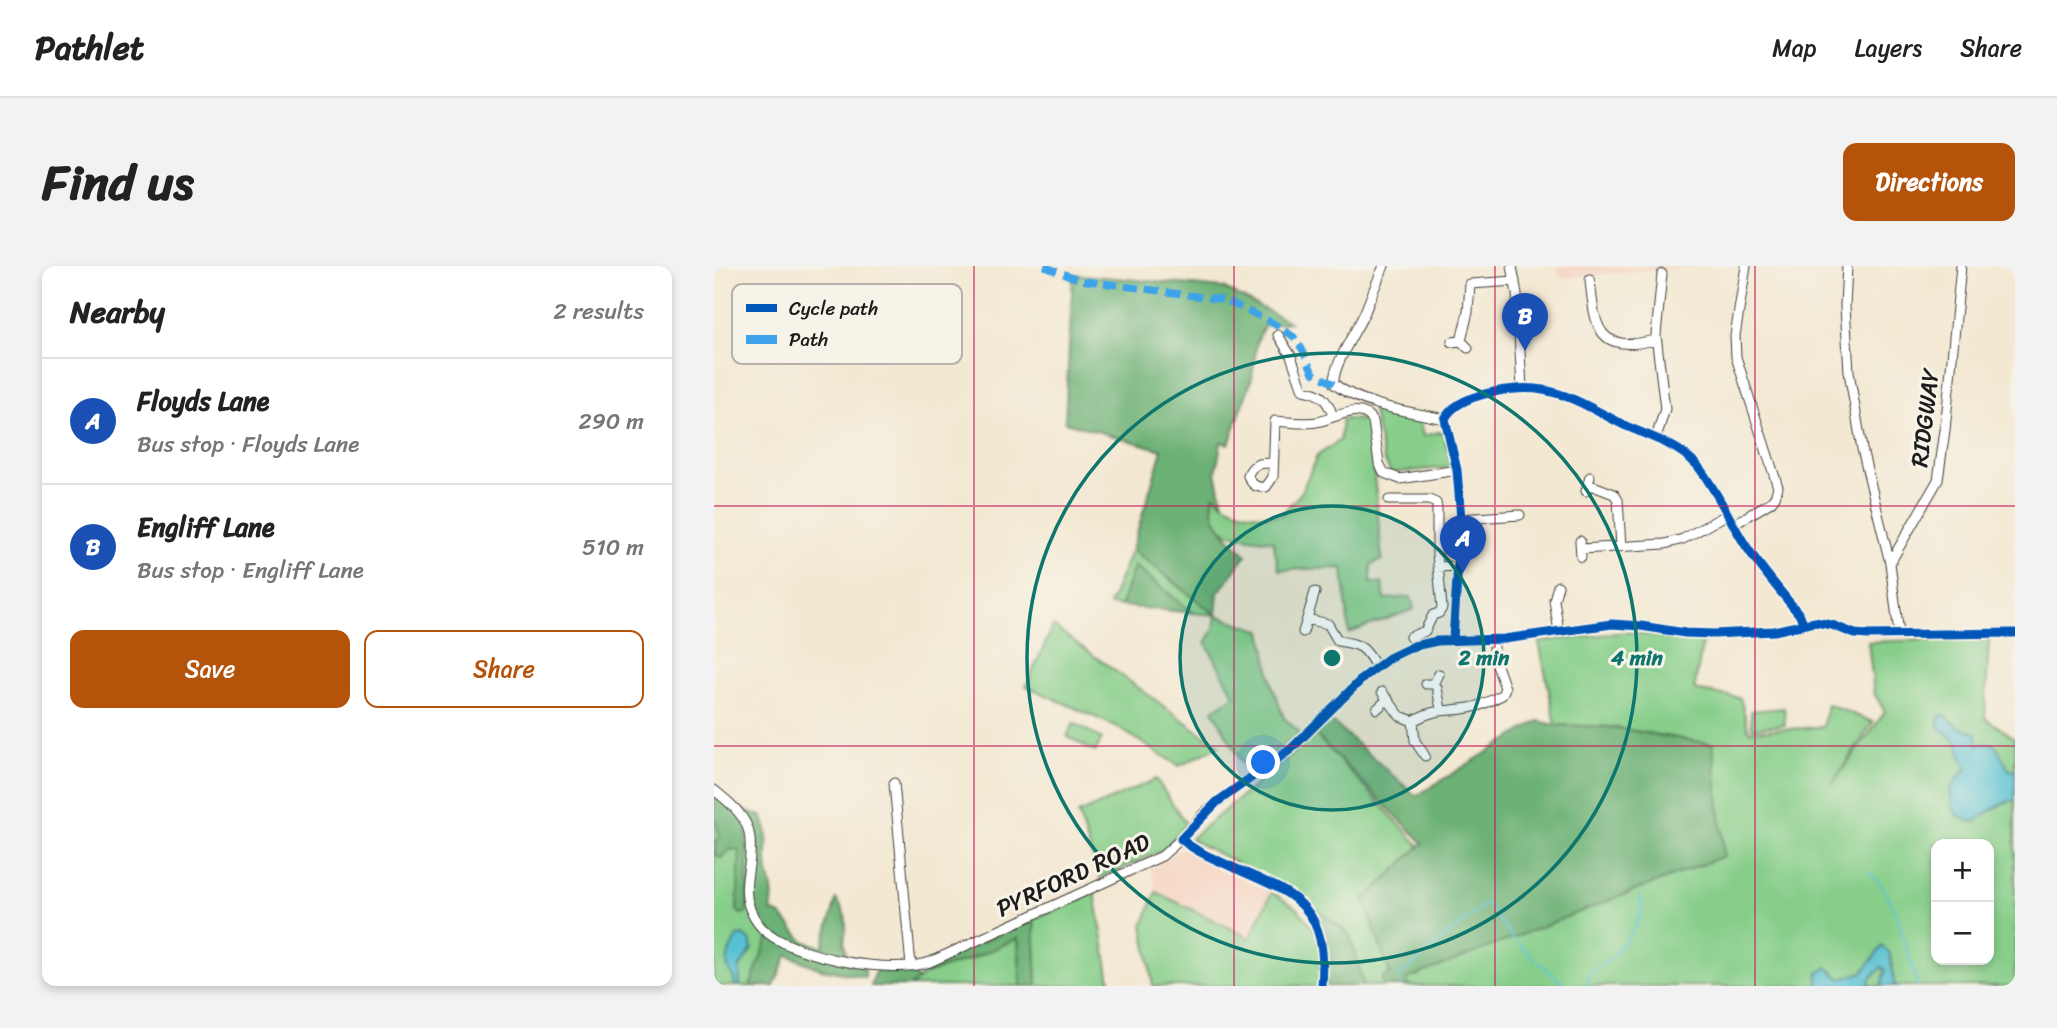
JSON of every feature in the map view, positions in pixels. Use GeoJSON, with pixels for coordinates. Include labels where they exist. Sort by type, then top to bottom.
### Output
{"type":"FeatureCollection","features":[{"type":"Feature","properties":{"kind":"street"},"geometry":{"type":"LineString","coordinates":[[1384,266],[1337,368],[1334,384],[1349,393],[1445,423]]}},
{"type":"Feature","properties":{"kind":"street"},"geometry":{"type":"LineString","coordinates":[[1512,266],[1522,389]]}},
{"type":"Feature","properties":{"kind":"street"},"geometry":{"type":"LineString","coordinates":[[1847,266],[1844,306],[1849,372],[1862,449],[1890,563],[1899,634]]}},
{"type":"Feature","properties":{"kind":"street","name":"RIDGWAY"},"geometry":{"type":"LineString","coordinates":[[1890,563],[1938,480],[1961,266]]}},
{"type":"Feature","properties":{"kind":"street"},"geometry":{"type":"LineString","coordinates":[[1733,525],[1771,502],[1778,487],[1736,357],[1735,336],[1745,267]]}},
{"type":"Feature","properties":{"kind":"street"},"geometry":{"type":"LineString","coordinates":[[1656,438],[1665,409],[1656,340],[1663,279]]}},
{"type":"Feature","properties":{"kind":"street"},"geometry":{"type":"LineString","coordinates":[[1460,344],[1468,312],[1470,284],[1515,281]]}},
{"type":"Feature","properties":{"kind":"street"},"geometry":{"type":"LineString","coordinates":[[1593,285],[1596,324],[1606,336],[1630,345],[1656,340]]}},
{"type":"Feature","properties":{"kind":"street"},"geometry":{"type":"LineString","coordinates":[[1278,335],[1292,356],[1303,390],[1318,393],[1325,398],[1333,416]]}},
{"type":"Feature","properties":{"kind":"street"},"geometry":{"type":"LineString","coordinates":[[1453,639],[1461,519],[1457,470],[1445,423],[1452,408],[1470,399],[1522,389],[1560,394],[1676,448],[1697,466],[1747,548],[1804,624]]}},
{"type":"Feature","properties":{"kind":"street"},"geometry":{"type":"LineString","coordinates":[[1273,463],[1275,421],[1320,422],[1333,416],[1363,411],[1373,421],[1379,463],[1384,473],[1390,477],[1400,479],[1457,470]]}},
{"type":"Feature","properties":{"kind":"street"},"geometry":{"type":"LineString","coordinates":[[1588,484],[1614,494],[1619,500],[1621,546]]}},
{"type":"Feature","properties":{"kind":"street"},"geometry":{"type":"LineString","coordinates":[[1389,500],[1429,500],[1436,503],[1442,610],[1433,615],[1425,631],[1410,637]]}},
{"type":"Feature","properties":{"kind":"street"},"geometry":{"type":"LineString","coordinates":[[1461,519],[1520,515]]}},
{"type":"Feature","properties":{"kind":"street"},"geometry":{"type":"LineString","coordinates":[[1581,549],[1665,544],[1683,539],[1726,515]]}},
{"type":"Feature","properties":{"kind":"street"},"geometry":{"type":"LineString","coordinates":[[1438,567],[1458,566]]}},
{"type":"Feature","properties":{"kind":"street"},"geometry":{"type":"LineString","coordinates":[[1558,586],[1554,600],[1559,632]]}},
{"type":"Feature","properties":{"kind":"street"},"geometry":{"type":"LineString","coordinates":[[1303,632],[1315,592]]}},
{"type":"Feature","properties":{"kind":"street"},"geometry":{"type":"LineString","coordinates":[[1307,619],[1328,624],[1338,641],[1364,648],[1376,667]]}},
{"type":"Feature","properties":{"kind":"street","name":"PYRFORD ROAD"},"geometry":{"type":"LineString","coordinates":[[714,790],[740,811],[749,827],[752,845],[747,897],[753,916],[762,929],[785,943],[831,959],[864,964],[911,966],[930,962],[1156,859],[1181,839],[1217,802],[1291,749],[1332,706],[1376,667],[1414,646],[1453,639],[1494,640],[1627,624],[1685,634],[1774,631],[1815,622],[1855,634],[2015,633]]}},
{"type":"Feature","properties":{"kind":"street"},"geometry":{"type":"LineString","coordinates":[[1421,754],[1412,732],[1413,721],[1423,714],[1441,709],[1473,708],[1505,692],[1506,688],[1494,657],[1494,640]]}},
{"type":"Feature","properties":{"kind":"street"},"geometry":{"type":"LineString","coordinates":[[1439,674],[1430,684],[1437,688],[1441,709]]}},
{"type":"Feature","properties":{"kind":"street"},"geometry":{"type":"LineString","coordinates":[[1377,709],[1385,696],[1401,716],[1413,721]]}},
{"type":"Feature","properties":{"kind":"street"},"geometry":{"type":"LineString","coordinates":[[894,783],[890,796],[911,966]]}},
{"type":"Feature","properties":{"kind":"street"},"geometry":{"type":"LineString","coordinates":[[1181,839],[1195,850],[1291,896],[1305,908],[1316,925],[1323,945],[1322,986]]}},
{"type":"Feature","properties":{"kind":"shaded area"},"geometry":{"type":"Polygon","coordinates":[[[1557,266],[1700,266],[1564,278],[1559,276],[1557,266]]]}},
{"type":"Feature","properties":{"kind":"shaded area"},"geometry":{"type":"Polygon","coordinates":[[[1183,848],[1272,892],[1250,939],[1156,892],[1151,869],[1183,848]]]}},
{"type":"Feature","properties":{"kind":"green space"},"geometry":{"type":"Polygon","coordinates":[[[1073,274],[1223,288],[1290,322],[1264,326],[1257,341],[1252,378],[1229,444],[1221,442],[1216,473],[1223,503],[1214,495],[1214,513],[1226,535],[1246,555],[1218,593],[1216,615],[1132,549],[1162,450],[1065,422],[1073,274]]]}},
{"type":"Feature","properties":{"kind":"green space"},"geometry":{"type":"Polygon","coordinates":[[[1372,408],[1420,421],[1423,436],[1443,431],[1452,467],[1391,473],[1384,460],[1372,408]]]}},
{"type":"Feature","properties":{"kind":"green space"},"geometry":{"type":"Polygon","coordinates":[[[1342,419],[1369,420],[1382,560],[1371,564],[1371,583],[1382,583],[1385,599],[1411,597],[1414,609],[1349,633],[1343,568],[1279,570],[1273,541],[1227,532],[1214,519],[1212,508],[1214,493],[1219,500],[1244,512],[1281,515],[1301,493],[1317,456],[1340,440],[1342,419]]]}},
{"type":"Feature","properties":{"kind":"green space"},"geometry":{"type":"Polygon","coordinates":[[[1132,549],[1216,615],[1193,613],[1135,566],[1121,606],[1109,605],[1132,549]]]}},
{"type":"Feature","properties":{"kind":"green space"},"geometry":{"type":"Polygon","coordinates":[[[1134,566],[1193,613],[1121,606],[1134,566]]]}},
{"type":"Feature","properties":{"kind":"green space"},"geometry":{"type":"Polygon","coordinates":[[[1216,615],[1262,631],[1272,685],[1284,718],[1301,734],[1247,773],[1213,710],[1235,696],[1206,643],[1214,629],[1216,615]]]}},
{"type":"Feature","properties":{"kind":"green space"},"geometry":{"type":"Polygon","coordinates":[[[1053,626],[1219,746],[1179,766],[1117,727],[1026,686],[1053,626]]]}},
{"type":"Feature","properties":{"kind":"green space"},"geometry":{"type":"Polygon","coordinates":[[[1625,632],[1703,641],[1694,690],[1740,698],[1749,731],[1823,727],[1827,704],[1873,722],[1832,784],[1885,712],[1874,693],[1868,642],[1989,638],[1985,718],[2015,738],[2015,986],[1364,986],[1349,934],[1298,895],[1190,839],[1316,735],[1497,929],[1713,744],[1610,727],[1556,725],[1539,642],[1625,632]]]}},
{"type":"Feature","properties":{"kind":"green space"},"geometry":{"type":"Polygon","coordinates":[[[1784,708],[1785,725],[1752,728],[1751,711],[1784,708]]]}},
{"type":"Feature","properties":{"kind":"green space"},"geometry":{"type":"Polygon","coordinates":[[[1329,719],[1416,796],[1538,721],[1556,725],[1610,727],[1713,744],[1724,856],[1407,979],[1409,986],[1383,986],[1382,978],[1390,973],[1364,900],[1423,843],[1316,735],[1329,719]]]}},
{"type":"Feature","properties":{"kind":"green space"},"geometry":{"type":"Polygon","coordinates":[[[1074,723],[1102,739],[1095,752],[1067,736],[1074,723]]]}},
{"type":"Feature","properties":{"kind":"green space"},"geometry":{"type":"Polygon","coordinates":[[[1156,779],[1186,824],[1162,851],[1100,878],[1078,814],[1156,779]]]}},
{"type":"Feature","properties":{"kind":"green space"},"geometry":{"type":"Polygon","coordinates":[[[714,792],[750,849],[768,938],[757,986],[714,986],[714,792]]]}},
{"type":"Feature","properties":{"kind":"green space"},"geometry":{"type":"Polygon","coordinates":[[[714,792],[734,810],[747,827],[746,913],[741,914],[737,910],[740,851],[731,849],[721,858],[715,854],[714,844],[720,837],[717,823],[714,823],[714,792]]]}},
{"type":"Feature","properties":{"kind":"green space"},"geometry":{"type":"Polygon","coordinates":[[[742,809],[763,817],[765,824],[767,862],[773,896],[771,911],[781,915],[803,941],[823,947],[836,899],[845,916],[844,941],[847,956],[841,958],[787,941],[771,932],[757,917],[751,902],[750,886],[755,838],[752,823],[742,809]]]}},
{"type":"Feature","properties":{"kind":"green space"},"geometry":{"type":"Polygon","coordinates":[[[1156,892],[1250,938],[1272,892],[1298,909],[1321,938],[1319,986],[1153,986],[1143,925],[1156,892]]]}},
{"type":"Feature","properties":{"kind":"green space"},"geometry":{"type":"Polygon","coordinates":[[[1095,893],[1111,986],[1037,986],[1034,919],[1095,893]]]}},
{"type":"Feature","properties":{"kind":"green space"},"geometry":{"type":"Polygon","coordinates":[[[1298,895],[1349,934],[1364,986],[1325,986],[1326,959],[1323,937],[1314,917],[1298,895]]]}},
{"type":"Feature","properties":{"kind":"green space"},"geometry":{"type":"Polygon","coordinates":[[[1034,919],[1037,986],[1021,986],[1018,938],[973,958],[925,974],[922,967],[1034,919]]]}},
{"type":"Feature","properties":{"kind":"green space"},"geometry":{"type":"Polygon","coordinates":[[[768,938],[865,968],[865,977],[821,969],[787,955],[774,986],[750,986],[768,938]]]}},
{"type":"Feature","properties":{"kind":"green space"},"geometry":{"type":"Polygon","coordinates":[[[1018,938],[1021,986],[910,986],[925,974],[973,958],[1018,938]]]}},
{"type":"Feature","properties":{"kind":"green space"},"geometry":{"type":"Polygon","coordinates":[[[876,969],[910,970],[918,980],[910,986],[871,986],[876,969]]]}},
{"type":"Feature","properties":{"kind":"water"},"geometry":{"type":"Polygon","coordinates":[[[1944,714],[1958,727],[1977,733],[1977,745],[1991,743],[1997,748],[2009,770],[2015,770],[2015,800],[2003,803],[1974,822],[1961,818],[1953,808],[1950,790],[1966,771],[1958,743],[1939,727],[1938,719],[1944,714]]]}},
{"type":"Feature","properties":{"kind":"water"},"geometry":{"type":"Polygon","coordinates":[[[743,935],[750,940],[752,949],[740,967],[740,985],[735,986],[728,966],[728,957],[737,936],[743,935]]]}},
{"type":"Feature","properties":{"kind":"water"},"geometry":{"type":"Polygon","coordinates":[[[1882,946],[1890,953],[1894,983],[1897,986],[1881,986],[1885,970],[1882,967],[1869,980],[1870,986],[1818,986],[1818,973],[1827,967],[1841,979],[1863,972],[1882,946]]]}},
{"type":"Feature","properties":{"kind":"waterway"},"geometry":{"type":"LineString","coordinates":[[1869,873],[1878,881],[1893,908],[1918,986]]}},
{"type":"Feature","properties":{"kind":"waterway"},"geometry":{"type":"LineString","coordinates":[[1588,986],[1588,974],[1611,959],[1635,928],[1642,909],[1640,896]]}},
{"type":"Feature","properties":{"kind":"waterway"},"geometry":{"type":"LineString","coordinates":[[1402,986],[1398,977],[1486,903],[1514,940]]}},
{"type":"Feature","properties":{"kind":"waterway"},"geometry":{"type":"LineString","coordinates":[[1518,943],[1535,959]]}},
{"type":"Feature","properties":{"kind":"waterway"},"geometry":{"type":"LineString","coordinates":[[1540,963],[1565,986]]}},
{"type":"Feature","properties":{"kind":"marked path"},"geometry":{"type":"LineString","coordinates":[[1044,266],[1080,280],[1225,300],[1273,323],[1294,337],[1313,373],[1334,384]]}},
{"type":"Feature","properties":{"kind":"cycle path"},"geometry":{"type":"LineString","coordinates":[[1453,639],[1461,519],[1457,470],[1445,419],[1452,410],[1475,397],[1519,389],[1543,390],[1565,396],[1663,442],[1688,457],[1709,482],[1752,555],[1804,624]]}},
{"type":"Feature","properties":{"kind":"cycle path"},"geometry":{"type":"LineString","coordinates":[[1322,986],[1319,933],[1311,916],[1299,902],[1284,891],[1199,852],[1181,839],[1217,802],[1291,749],[1364,677],[1389,658],[1414,646],[1437,641],[1504,639],[1612,624],[1714,634],[1774,631],[1815,622],[1855,634],[1868,635],[2015,633]]}},
{"type":"Feature","properties":{"kind":"place","name":"Engliff Lane"},"geometry":{"type":"Point","coordinates":[1525,351]}},
{"type":"Feature","properties":{"kind":"place","name":"Floyds Lane"},"geometry":{"type":"Point","coordinates":[1463,573]}}]}
